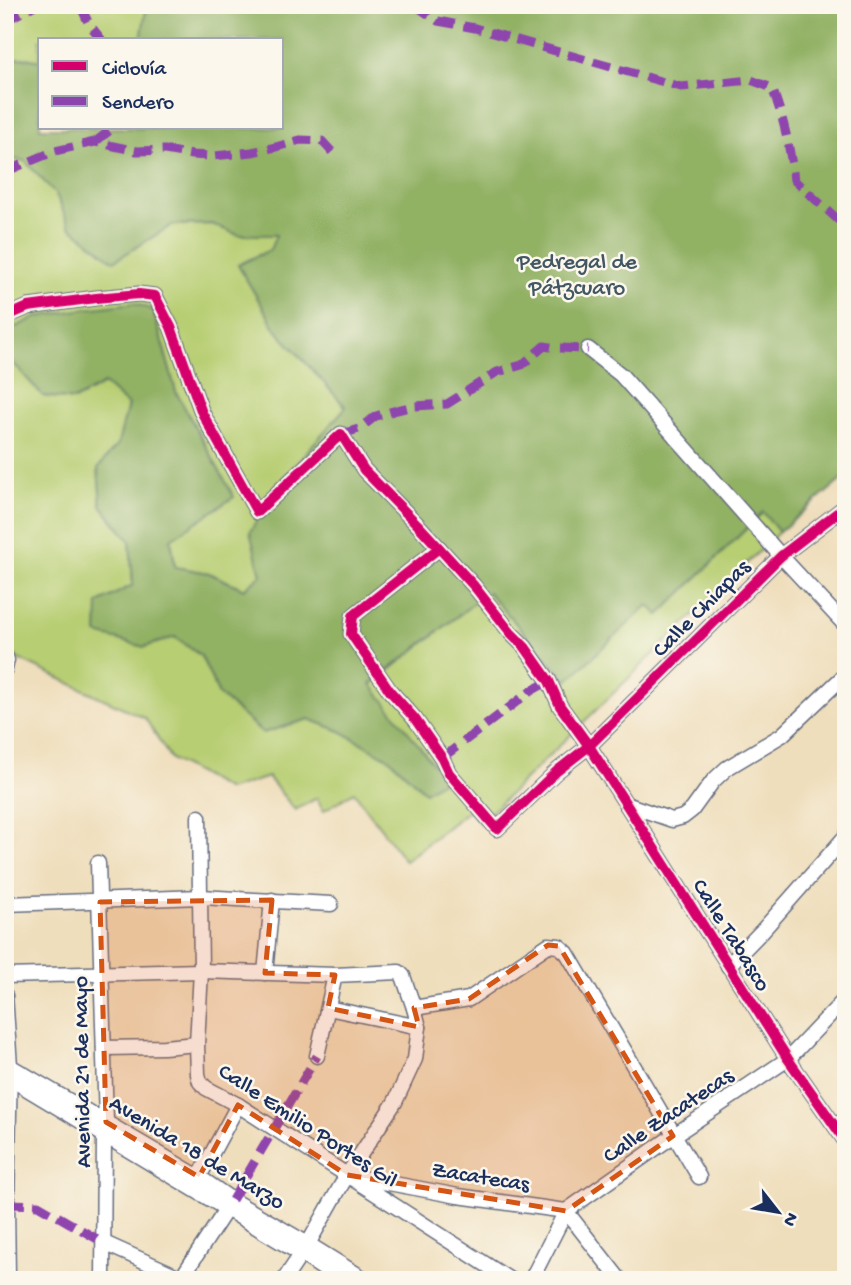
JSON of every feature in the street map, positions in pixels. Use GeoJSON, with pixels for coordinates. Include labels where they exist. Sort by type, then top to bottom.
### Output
{"type":"FeatureCollection","features":[{"type":"Feature","properties":{"kind":"street","name":"Calle Tabasco"},"geometry":{"type":"LineString","coordinates":[[5,317],[28,307],[139,293],[155,296],[171,327],[202,413],[257,512],[341,434],[363,470],[474,586],[549,681],[560,706],[589,746],[788,1059],[846,1142]]}},
{"type":"Feature","properties":{"kind":"street"},"geometry":{"type":"LineString","coordinates":[[588,349],[621,375],[846,626]]}},
{"type":"Feature","properties":{"kind":"street","name":"Calle Chiapas"},"geometry":{"type":"LineString","coordinates":[[439,548],[353,616],[351,634],[390,691],[415,719],[449,773],[497,830],[549,779],[589,746],[781,556],[846,506]]}},
{"type":"Feature","properties":{"kind":"street"},"geometry":{"type":"LineString","coordinates":[[626,804],[672,820],[683,817],[727,768],[782,736],[846,674]]}},
{"type":"Feature","properties":{"kind":"street","name":"Calle Emilio Portes Gil"},"geometry":{"type":"LineString","coordinates":[[199,817],[201,971],[197,1044],[200,1082],[510,1280]]}},
{"type":"Feature","properties":{"kind":"street"},"geometry":{"type":"LineString","coordinates":[[728,966],[846,836]]}},
{"type":"Feature","properties":{"kind":"street","name":"Avenida 21 de Mayo"},"geometry":{"type":"LineString","coordinates":[[98,863],[105,1129],[103,1280]]}},
{"type":"Feature","properties":{"kind":"street"},"geometry":{"type":"LineString","coordinates":[[5,869],[5,925]]}},
{"type":"Feature","properties":{"kind":"street"},"geometry":{"type":"LineString","coordinates":[[6,904],[201,897],[331,904]]}},
{"type":"Feature","properties":{"kind":"street"},"geometry":{"type":"LineString","coordinates":[[265,973],[272,900]]}},
{"type":"Feature","properties":{"kind":"street"},"geometry":{"type":"LineString","coordinates":[[414,1007],[469,999],[548,945],[559,946],[567,953],[699,1177]]}},
{"type":"Feature","properties":{"kind":"street"},"geometry":{"type":"LineString","coordinates":[[5,975],[201,971],[335,975],[399,972],[405,981],[419,1027],[415,1059],[394,1102],[284,1280]]}},
{"type":"Feature","properties":{"kind":"street"},"geometry":{"type":"LineString","coordinates":[[317,1056],[335,975]]}},
{"type":"Feature","properties":{"kind":"street"},"geometry":{"type":"LineString","coordinates":[[5,995],[8,1280]]}},
{"type":"Feature","properties":{"kind":"street","name":"Calle Zacatecas"},"geometry":{"type":"LineString","coordinates":[[531,1280],[566,1211],[788,1059],[846,998]]}},
{"type":"Feature","properties":{"kind":"street"},"geometry":{"type":"LineString","coordinates":[[328,1008],[419,1027]]}},
{"type":"Feature","properties":{"kind":"street"},"geometry":{"type":"LineString","coordinates":[[104,1048],[197,1044]]}},
{"type":"Feature","properties":{"kind":"street","name":"Avenida 18 de Marzo"},"geometry":{"type":"LineString","coordinates":[[7,1072],[182,1175],[226,1210],[366,1280]]}},
{"type":"Feature","properties":{"kind":"street"},"geometry":{"type":"LineString","coordinates":[[199,1177],[238,1105]]}},
{"type":"Feature","properties":{"kind":"street","name":"Avenida 18 de Marzo"},"geometry":{"type":"LineString","coordinates":[[182,1175],[199,1177],[305,1249],[340,1280]]}},
{"type":"Feature","properties":{"kind":"street","name":"Zacatecas"},"geometry":{"type":"LineString","coordinates":[[348,1175],[458,1196],[566,1211]]}},
{"type":"Feature","properties":{"kind":"street"},"geometry":{"type":"LineString","coordinates":[[104,1243],[184,1279],[226,1210]]}},
{"type":"Feature","properties":{"kind":"street"},"geometry":{"type":"LineString","coordinates":[[566,1211],[620,1280]]}},
{"type":"Feature","properties":{"kind":"highlighted area"},"geometry":{"type":"Polygon","coordinates":[[[272,900],[265,973],[335,975],[328,1008],[419,1027],[414,1008],[469,999],[548,945],[559,946],[673,1136],[566,1211],[347,1175],[238,1105],[199,1177],[106,1122],[100,902],[272,900]]]}},
{"type":"Feature","properties":{"kind":"green space"},"geometry":{"type":"Polygon","coordinates":[[[5,5],[147,5],[141,38],[38,38],[38,61],[5,59],[5,5]]]}},
{"type":"Feature","properties":{"kind":"green space","name":"Pedregal de Pátzcuaro"},"geometry":{"type":"Polygon","coordinates":[[[147,5],[846,5],[846,476],[779,532],[763,512],[659,615],[648,605],[567,681],[488,592],[371,684],[445,779],[425,792],[390,759],[340,731],[309,719],[263,733],[219,695],[201,656],[175,637],[144,647],[97,634],[98,603],[133,585],[130,541],[101,505],[98,468],[118,444],[128,405],[104,384],[74,400],[43,396],[5,354],[5,332],[37,317],[85,309],[134,303],[153,310],[176,392],[234,497],[171,539],[175,567],[209,573],[244,589],[261,575],[250,532],[275,488],[346,407],[277,331],[238,265],[270,250],[276,235],[238,235],[212,224],[172,225],[114,261],[70,227],[56,194],[25,161],[5,158],[5,59],[38,61],[38,130],[284,130],[284,38],[141,38],[147,5]]]}},
{"type":"Feature","properties":{"kind":"green space"},"geometry":{"type":"Polygon","coordinates":[[[5,158],[25,161],[56,194],[70,227],[114,261],[172,225],[212,224],[238,235],[277,235],[270,250],[238,265],[277,331],[346,407],[275,488],[261,575],[244,589],[209,573],[175,567],[171,539],[197,434],[176,392],[153,310],[37,317],[5,332],[5,158]]]}},
{"type":"Feature","properties":{"kind":"green space"},"geometry":{"type":"Polygon","coordinates":[[[5,354],[43,396],[74,400],[104,384],[128,405],[118,444],[98,468],[101,505],[130,541],[133,585],[99,603],[144,647],[175,637],[201,656],[219,695],[263,733],[309,719],[340,731],[390,759],[425,792],[444,779],[371,685],[488,592],[567,681],[648,604],[659,615],[763,512],[779,532],[480,823],[469,810],[405,861],[354,792],[323,811],[317,798],[295,810],[268,777],[228,790],[171,759],[145,718],[18,659],[5,645],[5,354]]]}},
{"type":"Feature","properties":{"kind":"marked path"},"geometry":{"type":"LineString","coordinates":[[5,21],[35,5]]}},
{"type":"Feature","properties":{"kind":"marked path"},"geometry":{"type":"LineString","coordinates":[[80,5],[89,24],[100,38]]}},
{"type":"Feature","properties":{"kind":"marked path"},"geometry":{"type":"LineString","coordinates":[[415,5],[438,21],[475,28],[681,87],[751,80],[772,88],[786,134],[794,180],[846,227]]}},
{"type":"Feature","properties":{"kind":"marked path"},"geometry":{"type":"LineString","coordinates":[[95,142],[110,130]]}},
{"type":"Feature","properties":{"kind":"marked path"},"geometry":{"type":"LineString","coordinates":[[5,169],[14,168],[55,151],[95,142],[137,151],[165,150],[214,156],[252,152],[300,140],[322,141],[332,152]]}},
{"type":"Feature","properties":{"kind":"marked path"},"geometry":{"type":"LineString","coordinates":[[341,434],[359,429],[376,416],[397,410],[447,404],[497,372],[522,365],[544,346],[588,349]]}},
{"type":"Feature","properties":{"kind":"marked path"},"geometry":{"type":"LineString","coordinates":[[442,758],[531,691],[549,681]]}},
{"type":"Feature","properties":{"kind":"marked path"},"geometry":{"type":"LineString","coordinates":[[232,1200],[317,1056]]}},
{"type":"Feature","properties":{"kind":"marked path"},"geometry":{"type":"LineString","coordinates":[[7,1204],[38,1205],[104,1243]]}},
{"type":"Feature","properties":{"kind":"cycle path"},"geometry":{"type":"LineString","coordinates":[[5,317],[28,307],[139,294],[155,296],[171,327],[202,413],[257,512],[341,434],[364,470],[474,586],[525,647],[549,681],[560,706],[589,746],[788,1059],[846,1142]]}},
{"type":"Feature","properties":{"kind":"cycle path"},"geometry":{"type":"LineString","coordinates":[[439,548],[353,616],[351,634],[390,691],[415,719],[449,773],[497,829],[557,771],[589,746],[781,556],[846,506]]}}]}
